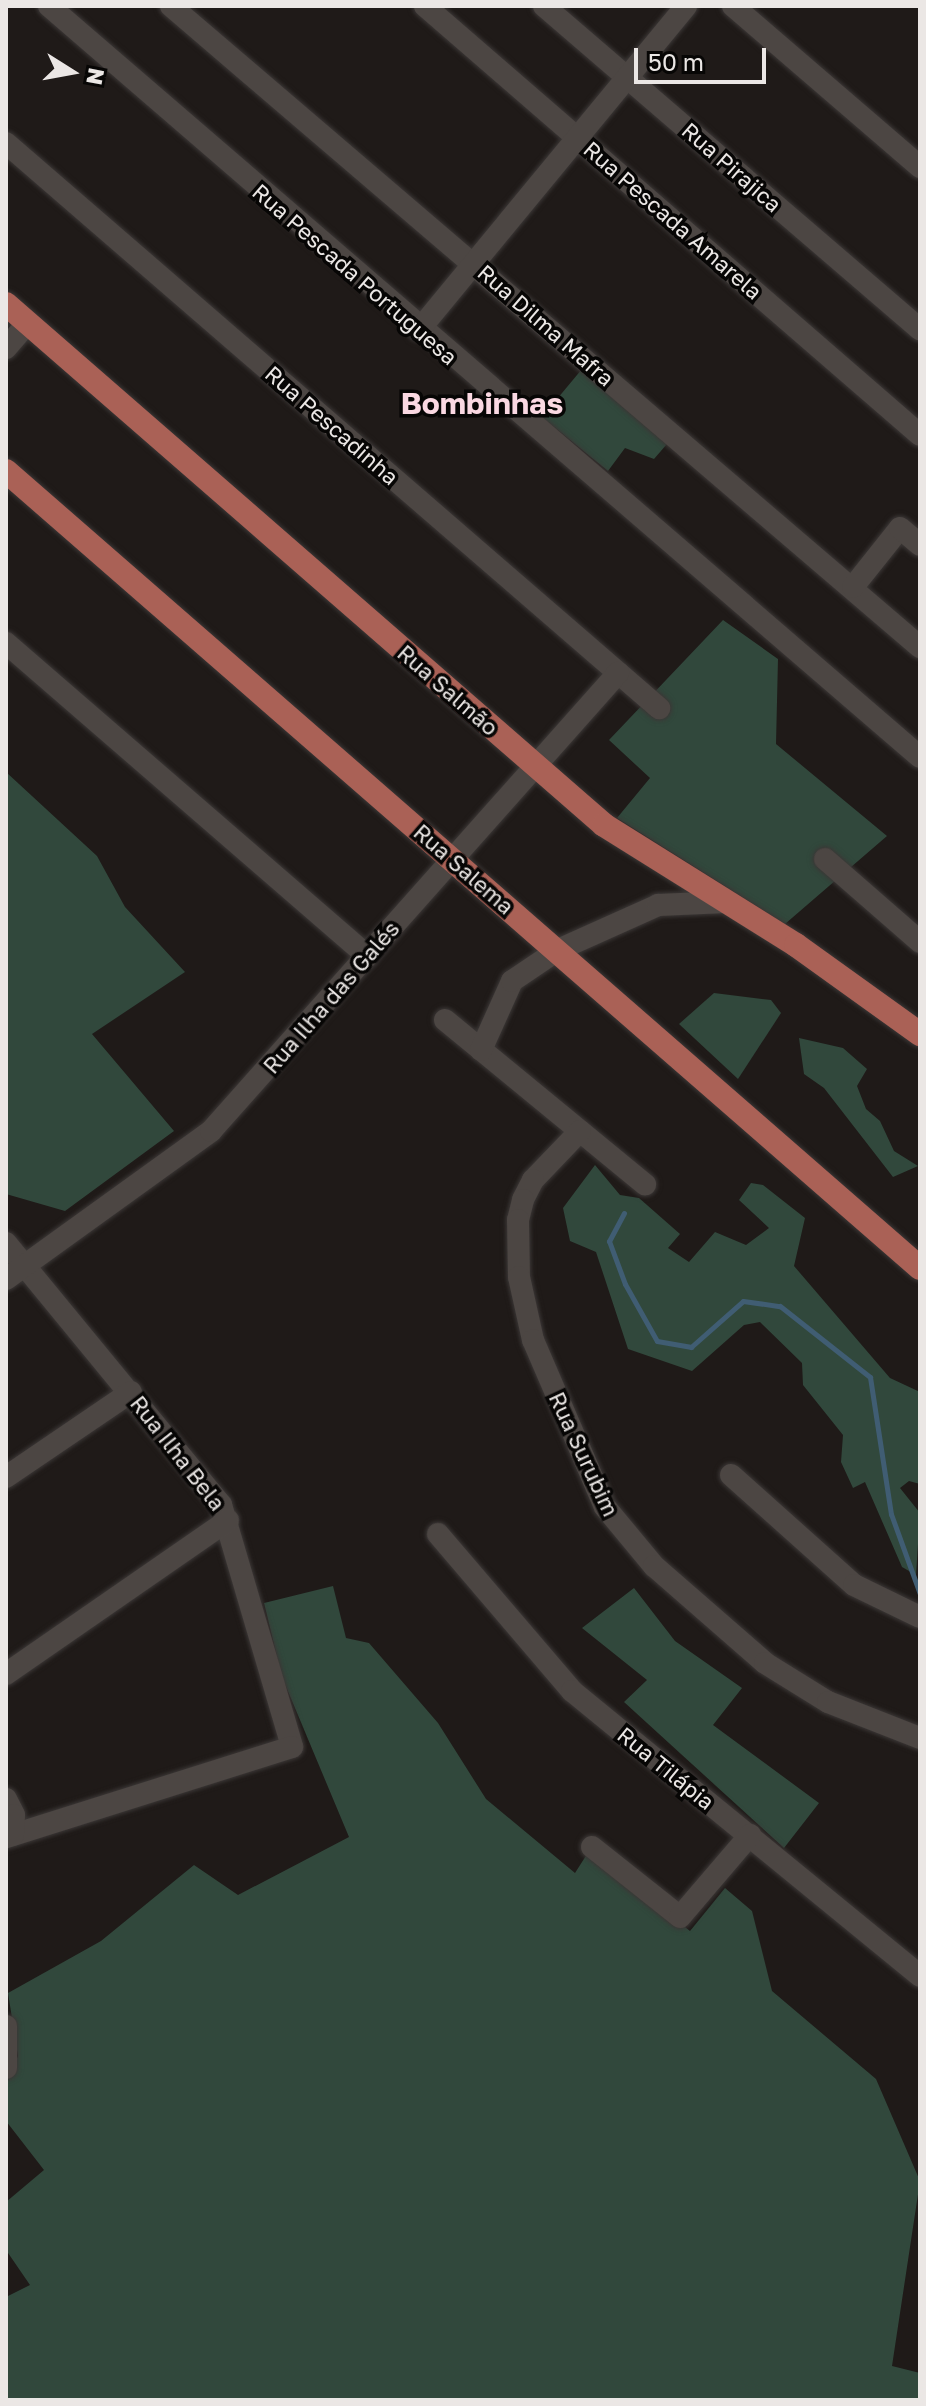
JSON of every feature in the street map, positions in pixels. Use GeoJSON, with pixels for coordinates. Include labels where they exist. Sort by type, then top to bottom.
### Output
{"type":"FeatureCollection","features":[{"type":"Feature","properties":{"kind":"main road","name":"Rua Salmão"},"geometry":{"type":"LineString","coordinates":[[6,304],[604,825],[726,902],[920,1034]]}},
{"type":"Feature","properties":{"kind":"main road","name":"Rua Salema"},"geometry":{"type":"LineString","coordinates":[[6,471],[920,1268]]}},
{"type":"Feature","properties":{"kind":"street","name":"Rua Pescada Portuguesa"},"geometry":{"type":"LineString","coordinates":[[49,6],[419,330],[920,757]]}},
{"type":"Feature","properties":{"kind":"street","name":"Rua Dilma Mafra"},"geometry":{"type":"LineString","coordinates":[[171,6],[920,647]]}},
{"type":"Feature","properties":{"kind":"street","name":"Rua Pescada Amarela"},"geometry":{"type":"LineString","coordinates":[[425,6],[920,435]]}},
{"type":"Feature","properties":{"kind":"street","name":"Rua Pirajica"},"geometry":{"type":"LineString","coordinates":[[544,6],[920,329]]}},
{"type":"Feature","properties":{"kind":"street"},"geometry":{"type":"LineString","coordinates":[[419,330],[686,6]]}},
{"type":"Feature","properties":{"kind":"street"},"geometry":{"type":"LineString","coordinates":[[733,6],[920,167]]}},
{"type":"Feature","properties":{"kind":"street","name":"Rua Pescadinha"},"geometry":{"type":"LineString","coordinates":[[6,143],[659,708]]}},
{"type":"Feature","properties":{"kind":"street"},"geometry":{"type":"LineString","coordinates":[[6,348],[28,323]]}},
{"type":"Feature","properties":{"kind":"street"},"geometry":{"type":"LineString","coordinates":[[853,587],[900,528],[920,545]]}},
{"type":"Feature","properties":{"kind":"street"},"geometry":{"type":"LineString","coordinates":[[6,643],[367,956]]}},
{"type":"Feature","properties":{"kind":"street","name":"Rua Ilha das Galés"},"geometry":{"type":"LineString","coordinates":[[6,1279],[211,1131],[618,673]]}},
{"type":"Feature","properties":{"kind":"street"},"geometry":{"type":"LineString","coordinates":[[825,859],[920,942]]}},
{"type":"Feature","properties":{"kind":"street"},"geometry":{"type":"LineString","coordinates":[[481,1050],[512,981],[558,950],[658,905],[726,902]]}},
{"type":"Feature","properties":{"kind":"street"},"geometry":{"type":"LineString","coordinates":[[445,1020],[645,1184]]}},
{"type":"Feature","properties":{"kind":"street","name":"Rua Surubim"},"geometry":{"type":"LineString","coordinates":[[580,1131],[533,1180],[523,1200],[518,1220],[519,1277],[533,1340],[605,1507],[654,1566],[765,1663],[828,1702],[920,1738]]}},
{"type":"Feature","properties":{"kind":"street","name":"Rua Ilha Bela"},"geometry":{"type":"LineString","coordinates":[[6,1243],[213,1490],[228,1520],[292,1747],[8,1833]]}},
{"type":"Feature","properties":{"kind":"street"},"geometry":{"type":"LineString","coordinates":[[6,1477],[131,1392]]}},
{"type":"Feature","properties":{"kind":"street"},"geometry":{"type":"LineString","coordinates":[[731,1475],[854,1585],[920,1617]]}},
{"type":"Feature","properties":{"kind":"street"},"geometry":{"type":"LineString","coordinates":[[6,1674],[228,1520]]}},
{"type":"Feature","properties":{"kind":"street","name":"Rua Tilápia"},"geometry":{"type":"LineString","coordinates":[[438,1534],[572,1691],[920,1976]]}},
{"type":"Feature","properties":{"kind":"street"},"geometry":{"type":"LineString","coordinates":[[6,1799],[14,1815],[8,1833]]}},
{"type":"Feature","properties":{"kind":"street"},"geometry":{"type":"LineString","coordinates":[[592,1847],[680,1917],[750,1835]]}},
{"type":"Feature","properties":{"kind":"street"},"geometry":{"type":"LineString","coordinates":[[6,2026],[6,2068]]}},
{"type":"Feature","properties":{"kind":"green space"},"geometry":{"type":"Polygon","coordinates":[[[582,369],[667,444],[654,459],[625,448],[608,471],[542,417],[582,369]]]}},
{"type":"Feature","properties":{"kind":"green space"},"geometry":{"type":"Polygon","coordinates":[[[723,620],[778,659],[776,744],[887,836],[785,924],[617,818],[650,778],[609,740],[723,620]]]}},
{"type":"Feature","properties":{"kind":"green space"},"geometry":{"type":"Polygon","coordinates":[[[6,772],[97,856],[125,907],[185,972],[92,1034],[174,1131],[65,1211],[6,1194],[6,772]]]}},
{"type":"Feature","properties":{"kind":"green space"},"geometry":{"type":"Polygon","coordinates":[[[714,993],[771,1000],[781,1013],[738,1079],[679,1024],[714,993]]]}},
{"type":"Feature","properties":{"kind":"green space"},"geometry":{"type":"Polygon","coordinates":[[[799,1038],[843,1048],[867,1069],[857,1086],[866,1109],[880,1121],[894,1151],[918,1166],[893,1177],[824,1088],[804,1074],[799,1038]]]}},
{"type":"Feature","properties":{"kind":"green space"},"geometry":{"type":"Polygon","coordinates":[[[595,1165],[620,1195],[639,1198],[680,1234],[668,1248],[689,1262],[715,1232],[746,1245],[769,1228],[739,1200],[751,1183],[763,1185],[805,1218],[794,1266],[890,1378],[920,1392],[920,1484],[909,1481],[900,1488],[920,1513],[916,1575],[902,1567],[865,1482],[853,1488],[841,1462],[843,1435],[803,1385],[802,1363],[760,1322],[744,1325],[692,1371],[628,1349],[596,1252],[570,1241],[563,1208],[595,1165]]]}},
{"type":"Feature","properties":{"kind":"green space"},"geometry":{"type":"Polygon","coordinates":[[[333,1586],[346,1638],[369,1643],[438,1723],[486,1799],[575,1873],[589,1851],[690,1931],[725,1888],[752,1911],[772,1991],[876,2079],[920,2181],[892,2366],[920,2373],[920,2400],[6,2400],[6,2297],[30,2285],[6,2250],[6,2202],[44,2170],[6,2121],[6,2085],[18,2056],[8,1993],[101,1941],[194,1865],[238,1895],[349,1837],[282,1677],[264,1603],[333,1586]]]}},
{"type":"Feature","properties":{"kind":"green space"},"geometry":{"type":"Polygon","coordinates":[[[634,1588],[675,1641],[742,1688],[713,1725],[819,1803],[784,1848],[624,1702],[647,1680],[582,1628],[634,1588]]]}},
{"type":"Feature","properties":{"kind":"waterway"},"geometry":{"type":"LineString","coordinates":[[624,1213],[609,1241],[625,1284],[657,1341],[691,1347],[743,1301],[780,1306],[870,1377],[891,1514],[920,1594]]}},
{"type":"Feature","properties":{"kind":"district","name":"Bombinhas"},"geometry":{"type":"Point","coordinates":[482,403]}}]}
